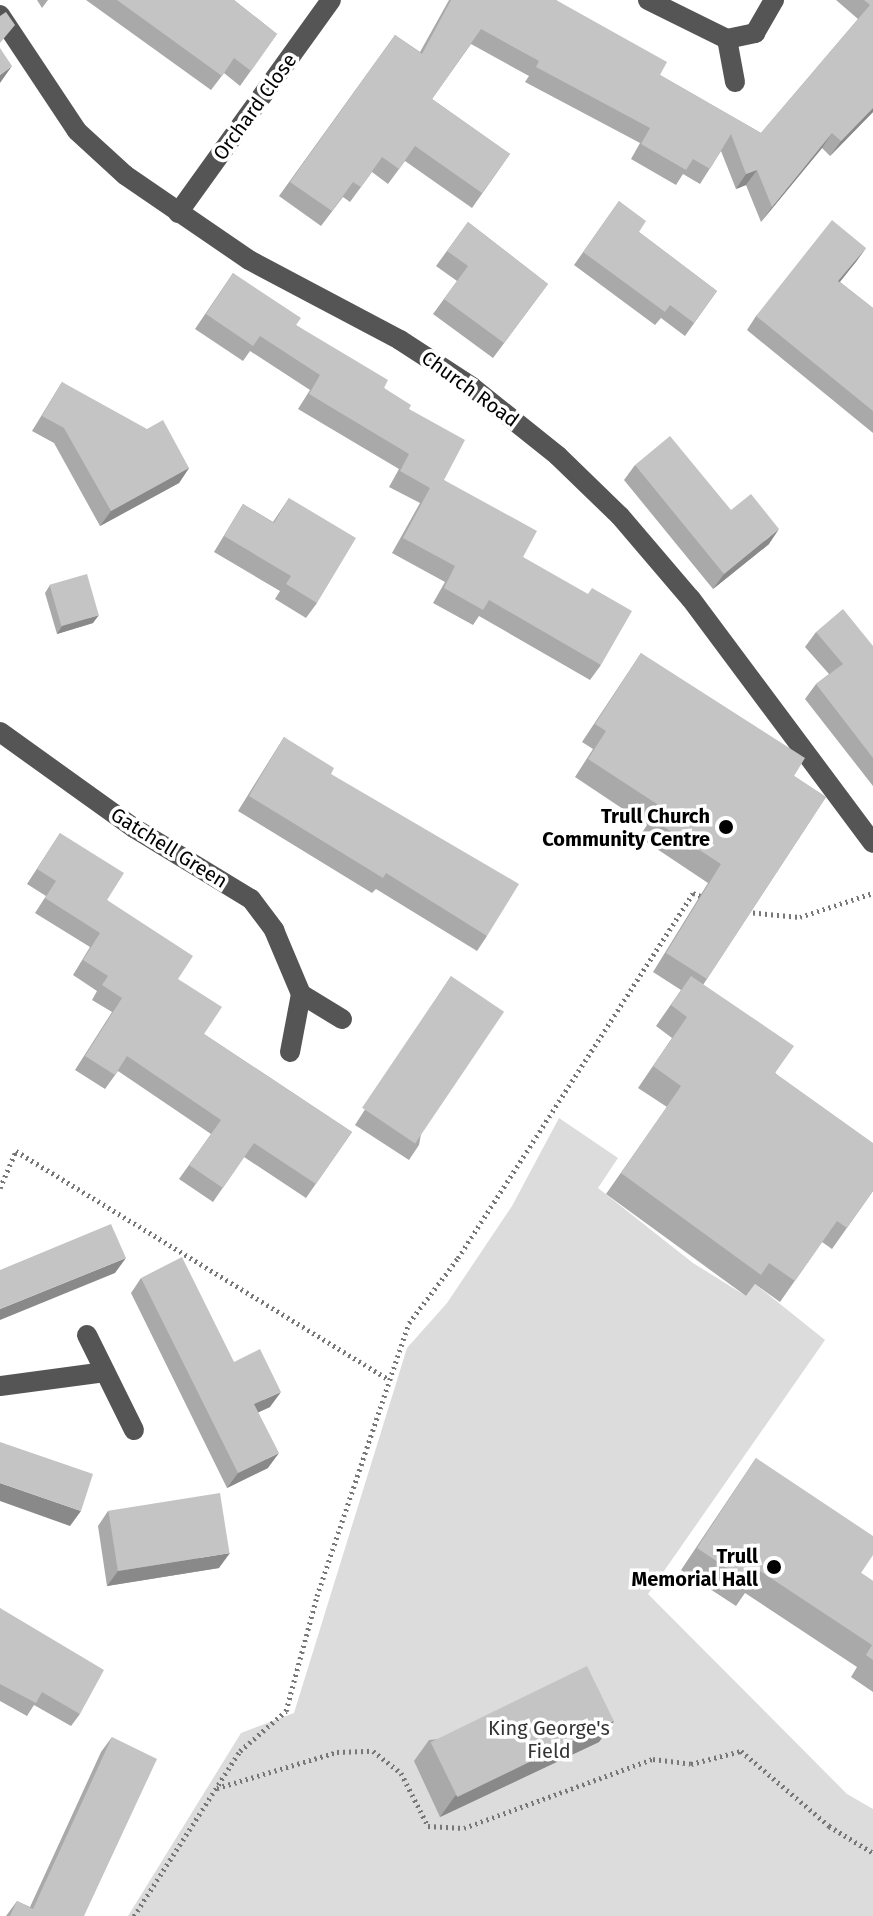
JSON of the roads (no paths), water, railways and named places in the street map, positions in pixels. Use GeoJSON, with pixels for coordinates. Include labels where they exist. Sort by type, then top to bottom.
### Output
{"type":"FeatureCollection","features":[{"type":"Feature","properties":{"kind":"street","name":"Orchard Close"},"geometry":{"type":"LineString","coordinates":[[178,213],[331,0]]}},
{"type":"Feature","properties":{"kind":"street"},"geometry":{"type":"LineString","coordinates":[[648,0],[727,39],[755,33],[774,0]]}},
{"type":"Feature","properties":{"kind":"street","name":"Church Road"},"geometry":{"type":"LineString","coordinates":[[0,15],[77,131],[178,213],[249,260],[400,340],[472,387],[558,456],[620,516],[691,599],[873,843]]}},
{"type":"Feature","properties":{"kind":"street"},"geometry":{"type":"LineString","coordinates":[[727,39],[735,82]]}},
{"type":"Feature","properties":{"kind":"street","name":"Gatchell Green"},"geometry":{"type":"LineString","coordinates":[[0,732],[134,828],[251,899],[274,930],[301,994]]}},
{"type":"Feature","properties":{"kind":"street"},"geometry":{"type":"LineString","coordinates":[[290,1052],[301,994],[342,1019]]}},
{"type":"Feature","properties":{"kind":"street"},"geometry":{"type":"LineString","coordinates":[[87,1335],[134,1430]]}},
{"type":"Feature","properties":{"kind":"street"},"geometry":{"type":"LineString","coordinates":[[0,1386],[105,1372]]}},
{"type":"Feature","properties":{"kind":"place","name":"Trull Church Community Centre"},"geometry":{"type":"Point","coordinates":[726,827]}},
{"type":"Feature","properties":{"kind":"place","name":"Trull Memorial Hall"},"geometry":{"type":"Point","coordinates":[774,1567]}},
{"type":"Feature","properties":{"kind":"park label","name":"King George's Field"},"geometry":{"type":"Point","coordinates":[549,1740]}}]}
